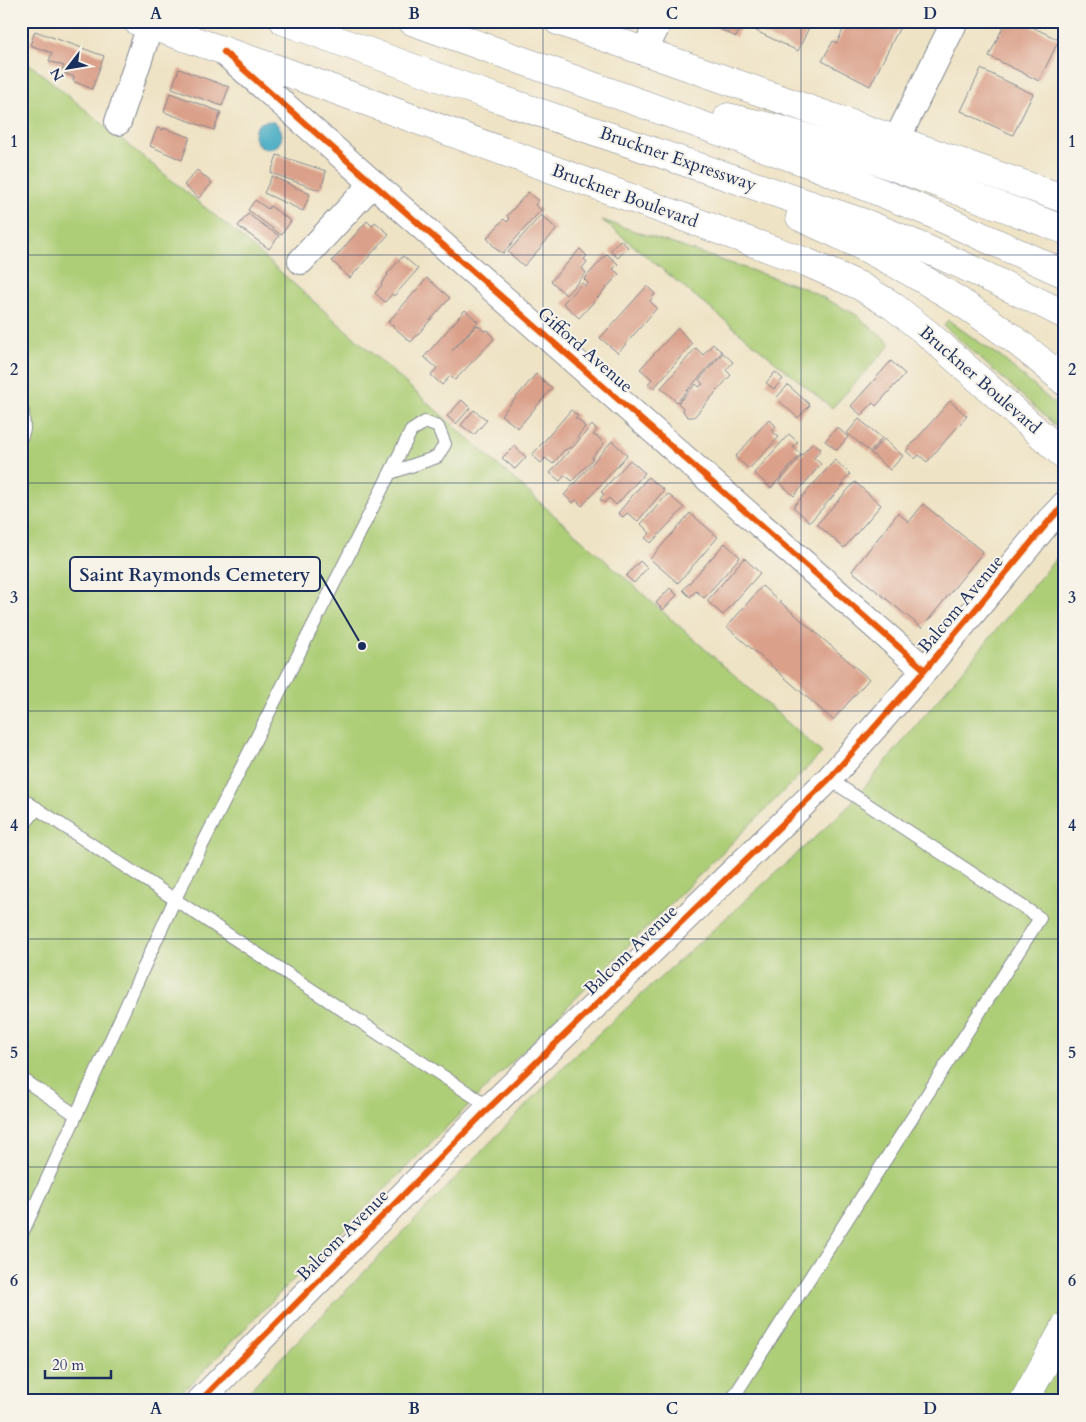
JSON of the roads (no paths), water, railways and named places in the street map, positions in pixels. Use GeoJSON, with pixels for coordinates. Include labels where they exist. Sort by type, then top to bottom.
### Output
{"type":"FeatureCollection","features":[{"type":"Feature","properties":{"kind":"main road","name":"Bruckner Expressway"},"geometry":{"type":"LineString","coordinates":[[284,21],[479,92],[867,224],[964,266],[1065,316]]}},
{"type":"Feature","properties":{"kind":"main road"},"geometry":{"type":"LineString","coordinates":[[412,21],[768,148],[851,180],[963,227],[1065,274]]}},
{"type":"Feature","properties":{"kind":"main road"},"geometry":{"type":"LineString","coordinates":[[558,21],[1065,199]]}},
{"type":"Feature","properties":{"kind":"main road","name":"Bruckner Boulevard"},"geometry":{"type":"LineString","coordinates":[[144,24],[295,76],[806,262],[860,286],[892,306],[927,332],[1065,456]]}},
{"type":"Feature","properties":{"kind":"main road"},"geometry":{"type":"LineString","coordinates":[[585,83],[744,120],[824,142],[1065,230]]}},
{"type":"Feature","properties":{"kind":"main road"},"geometry":{"type":"LineString","coordinates":[[479,92],[747,195],[860,245],[932,284],[966,306],[1031,353],[1065,382]]}},
{"type":"Feature","properties":{"kind":"main road"},"geometry":{"type":"LineString","coordinates":[[1024,1401],[1065,1327]]}},
{"type":"Feature","properties":{"kind":"street"},"geometry":{"type":"LineString","coordinates":[[644,52],[658,21]]}},
{"type":"Feature","properties":{"kind":"street"},"geometry":{"type":"LineString","coordinates":[[896,141],[955,21]]}},
{"type":"Feature","properties":{"kind":"street"},"geometry":{"type":"LineString","coordinates":[[118,122],[144,24]]}},
{"type":"Feature","properties":{"kind":"street","name":"Gifford Avenue"},"geometry":{"type":"LineString","coordinates":[[224,52],[925,670]]}},
{"type":"Feature","properties":{"kind":"street"},"geometry":{"type":"LineString","coordinates":[[301,261],[373,183]]}},
{"type":"Feature","properties":{"kind":"street","name":"Balcom Avenue"},"geometry":{"type":"LineString","coordinates":[[200,1401],[488,1109],[829,779],[925,670],[1065,504]]}},
{"type":"Feature","properties":{"kind":"lane"},"geometry":{"type":"LineString","coordinates":[[21,410],[23,412],[24,428],[21,438]]}},
{"type":"Feature","properties":{"kind":"lane"},"geometry":{"type":"LineString","coordinates":[[21,1236],[175,899],[411,431],[425,422],[438,427],[445,444],[437,457],[390,474]]}},
{"type":"Feature","properties":{"kind":"lane"},"geometry":{"type":"LineString","coordinates":[[731,1401],[1040,918],[829,779]]}},
{"type":"Feature","properties":{"kind":"lane"},"geometry":{"type":"LineString","coordinates":[[21,798],[476,1098],[488,1109]]}},
{"type":"Feature","properties":{"kind":"lane"},"geometry":{"type":"LineString","coordinates":[[21,829],[36,808]]}},
{"type":"Feature","properties":{"kind":"lane"},"geometry":{"type":"LineString","coordinates":[[21,1078],[76,1115]]}},
{"type":"Feature","properties":{"kind":"water"},"geometry":{"type":"Polygon","coordinates":[[[268,121],[278,125],[282,135],[278,145],[268,149],[258,145],[254,135],[258,125],[268,121]]]}},
{"type":"Feature","properties":{"kind":"place","name":"Saint Raymonds Cemetery"},"geometry":{"type":"Point","coordinates":[362,646]}}]}
